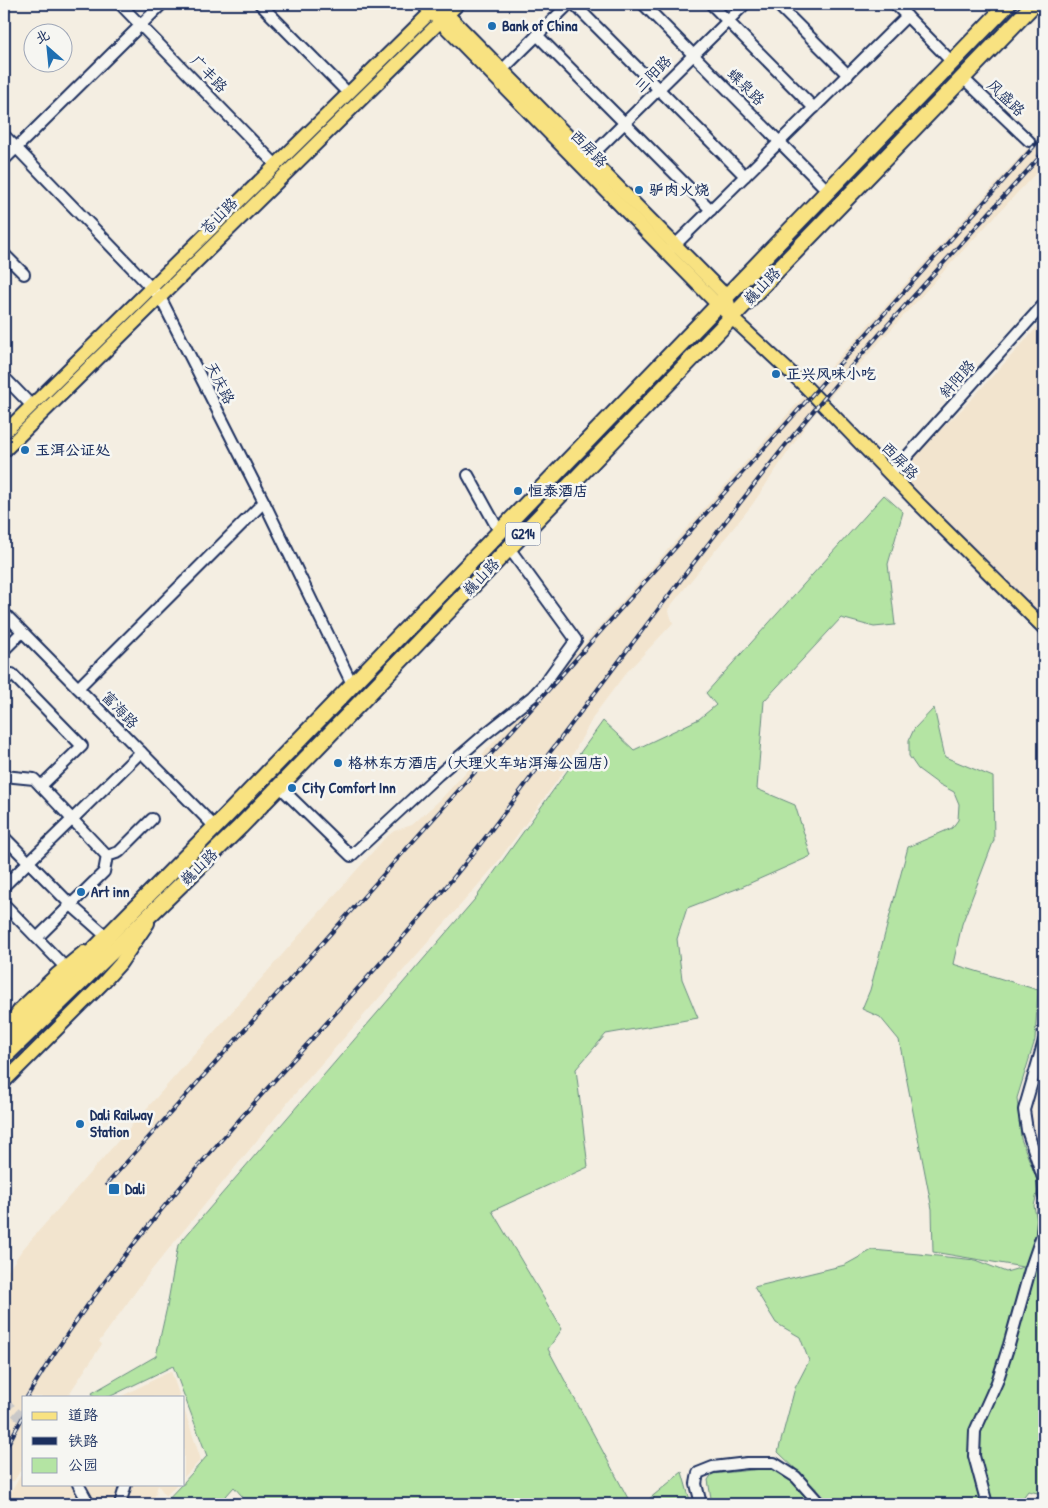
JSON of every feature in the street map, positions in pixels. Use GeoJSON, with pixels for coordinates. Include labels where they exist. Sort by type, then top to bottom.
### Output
{"type":"FeatureCollection","features":[{"type":"Feature","properties":{"kind":"highway","name":"巍山路"},"geometry":{"type":"LineString","coordinates":[[4,1041],[215,827],[1008,4]]}},
{"type":"Feature","properties":{"kind":"highway","name":"巍山路"},"geometry":{"type":"LineString","coordinates":[[4,1057],[280,786],[1034,4]]}},
{"type":"Feature","properties":{"kind":"highway"},"geometry":{"type":"LineString","coordinates":[[952,62],[963,78]]}},
{"type":"Feature","properties":{"kind":"highway"},"geometry":{"type":"LineString","coordinates":[[499,531],[509,548]]}},
{"type":"Feature","properties":{"kind":"main road","name":"苍山路"},"geometry":{"type":"LineString","coordinates":[[4,433],[156,293],[458,4]]}},
{"type":"Feature","properties":{"kind":"main road","name":"苍山路"},"geometry":{"type":"LineString","coordinates":[[4,451],[276,165],[433,6]]}},
{"type":"Feature","properties":{"kind":"main road","name":"西屏路"},"geometry":{"type":"LineString","coordinates":[[433,6],[722,300],[732,317],[805,386],[1044,628]]}},
{"type":"Feature","properties":{"kind":"main road"},"geometry":{"type":"LineString","coordinates":[[4,1082],[107,979],[163,902]]}},
{"type":"Feature","properties":{"kind":"main road"},"geometry":{"type":"LineString","coordinates":[[4,1030],[9,1018],[44,985],[107,937]]}},
{"type":"Feature","properties":{"kind":"street","name":"广丰路"},"geometry":{"type":"LineString","coordinates":[[120,4],[276,165]]}},
{"type":"Feature","properties":{"kind":"street"},"geometry":{"type":"LineString","coordinates":[[4,160],[162,4]]}},
{"type":"Feature","properties":{"kind":"street"},"geometry":{"type":"LineString","coordinates":[[260,4],[348,93]]}},
{"type":"Feature","properties":{"kind":"street"},"geometry":{"type":"LineString","coordinates":[[498,74],[569,4]]}},
{"type":"Feature","properties":{"kind":"street"},"geometry":{"type":"LineString","coordinates":[[574,4],[745,176]]}},
{"type":"Feature","properties":{"kind":"street","name":"蝶泉路"},"geometry":{"type":"LineString","coordinates":[[643,4],[828,191]]}},
{"type":"Feature","properties":{"kind":"street"},"geometry":{"type":"LineString","coordinates":[[711,4],[814,108]]}},
{"type":"Feature","properties":{"kind":"street","name":"三阳路"},"geometry":{"type":"LineString","coordinates":[[585,162],[745,4]]}},
{"type":"Feature","properties":{"kind":"street"},"geometry":{"type":"LineString","coordinates":[[777,4],[848,75]]}},
{"type":"Feature","properties":{"kind":"street"},"geometry":{"type":"LineString","coordinates":[[895,4],[952,62]]}},
{"type":"Feature","properties":{"kind":"street"},"geometry":{"type":"LineString","coordinates":[[672,249],[907,16]]}},
{"type":"Feature","properties":{"kind":"street"},"geometry":{"type":"LineString","coordinates":[[537,35],[711,210]]}},
{"type":"Feature","properties":{"kind":"street","name":"风盛路"},"geometry":{"type":"LineString","coordinates":[[963,78],[1028,141]]}},
{"type":"Feature","properties":{"kind":"street","name":"天庆路"},"geometry":{"type":"LineString","coordinates":[[4,135],[156,293],[264,502],[352,684]]}},
{"type":"Feature","properties":{"kind":"street"},"geometry":{"type":"LineString","coordinates":[[4,254],[24,274]]}},
{"type":"Feature","properties":{"kind":"street","name":"斜阳路"},"geometry":{"type":"LineString","coordinates":[[891,474],[1044,304]]}},
{"type":"Feature","properties":{"kind":"street"},"geometry":{"type":"LineString","coordinates":[[4,377],[32,406]]}},
{"type":"Feature","properties":{"kind":"street"},"geometry":{"type":"LineString","coordinates":[[468,475],[499,531]]}},
{"type":"Feature","properties":{"kind":"street"},"geometry":{"type":"LineString","coordinates":[[78,688],[264,502]]}},
{"type":"Feature","properties":{"kind":"street"},"geometry":{"type":"LineString","coordinates":[[280,786],[351,856],[445,769],[533,696],[576,640],[509,548]]}},
{"type":"Feature","properties":{"kind":"street","name":"富海路"},"geometry":{"type":"LineString","coordinates":[[4,613],[215,827]]}},
{"type":"Feature","properties":{"kind":"street"},"geometry":{"type":"LineString","coordinates":[[4,650],[22,632]]}},
{"type":"Feature","properties":{"kind":"street"},"geometry":{"type":"LineString","coordinates":[[4,682],[12,674],[82,746],[40,786]]}},
{"type":"Feature","properties":{"kind":"street"},"geometry":{"type":"LineString","coordinates":[[4,886],[141,752]]}},
{"type":"Feature","properties":{"kind":"street"},"geometry":{"type":"LineString","coordinates":[[4,776],[34,779],[107,856]]}},
{"type":"Feature","properties":{"kind":"street"},"geometry":{"type":"LineString","coordinates":[[107,856],[119,852],[152,819]]}},
{"type":"Feature","properties":{"kind":"street"},"geometry":{"type":"LineString","coordinates":[[4,837],[107,937]]}},
{"type":"Feature","properties":{"kind":"street"},"geometry":{"type":"LineString","coordinates":[[37,938],[104,872],[107,856]]}},
{"type":"Feature","properties":{"kind":"street"},"geometry":{"type":"LineString","coordinates":[[4,904],[66,967]]}},
{"type":"Feature","properties":{"kind":"street"},"geometry":{"type":"LineString","coordinates":[[1044,1042],[1024,1110],[1027,1130],[1042,1178],[1044,1196]]}},
{"type":"Feature","properties":{"kind":"street"},"geometry":{"type":"LineString","coordinates":[[987,1504],[974,1456],[975,1431],[997,1382],[1030,1270],[1043,1238],[1044,1207]]}},
{"type":"Feature","properties":{"kind":"street"},"geometry":{"type":"LineString","coordinates":[[701,1504],[696,1484],[698,1473],[713,1467],[747,1463],[774,1463],[796,1477],[820,1504]]}},
{"type":"Feature","properties":{"kind":"street"},"geometry":{"type":"LineString","coordinates":[[79,1486],[89,1504]]}},
{"type":"Feature","properties":{"kind":"street"},"geometry":{"type":"LineString","coordinates":[[120,1504],[125,1486]]}},
{"type":"Feature","properties":{"kind":"shaded area"},"geometry":{"type":"Polygon","coordinates":[[[1044,130],[1044,159],[1037,166],[1036,173],[953,261],[811,418],[752,505],[668,609],[673,623],[625,674],[595,714],[562,774],[493,868],[293,1096],[150,1272],[99,1342],[102,1344],[68,1396],[22,1396],[22,1468],[4,1493],[4,1277],[22,1250],[384,839],[394,831],[412,825],[440,800],[576,653],[1044,130]]]}},
{"type":"Feature","properties":{"kind":"shaded area"},"geometry":{"type":"Polygon","coordinates":[[[1044,320],[1044,617],[897,472],[964,407],[1044,320]]]}},
{"type":"Feature","properties":{"kind":"shaded area"},"geometry":{"type":"Polygon","coordinates":[[[171,1371],[180,1396],[122,1396],[171,1371]]]}},
{"type":"Feature","properties":{"kind":"shaded area"},"geometry":{"type":"Polygon","coordinates":[[[185,1412],[201,1460],[185,1476],[185,1412]]]}},
{"type":"Feature","properties":{"kind":"shaded area"},"geometry":{"type":"Polygon","coordinates":[[[22,1473],[22,1486],[158,1486],[153,1504],[4,1504],[22,1473]]]}},
{"type":"Feature","properties":{"kind":"shaded area"},"geometry":{"type":"Polygon","coordinates":[[[159,1486],[175,1486],[166,1496],[159,1486]]]}},
{"type":"Feature","properties":{"kind":"green space"},"geometry":{"type":"Polygon","coordinates":[[[884,495],[903,512],[888,564],[895,625],[874,627],[841,618],[764,701],[757,789],[795,805],[811,856],[739,888],[687,908],[677,939],[682,979],[698,1018],[606,1034],[576,1069],[588,1167],[492,1211],[562,1329],[548,1349],[631,1504],[249,1504],[234,1487],[219,1504],[163,1504],[180,1486],[185,1486],[185,1481],[207,1456],[173,1366],[111,1396],[94,1396],[92,1393],[156,1356],[178,1245],[475,899],[603,721],[634,750],[699,719],[716,705],[706,693],[884,495]]]}},
{"type":"Feature","properties":{"kind":"green space"},"geometry":{"type":"Polygon","coordinates":[[[934,708],[945,757],[993,777],[994,840],[962,924],[953,964],[1038,990],[1035,1040],[1017,1098],[1021,1139],[1039,1185],[1034,1206],[1044,1255],[1044,1482],[1038,1493],[1028,1491],[1022,1499],[1022,1504],[832,1504],[778,1452],[795,1388],[809,1361],[800,1337],[776,1323],[754,1287],[845,1265],[872,1250],[975,1260],[1006,1272],[1023,1267],[933,1252],[932,1209],[899,1040],[880,1017],[862,1009],[870,990],[908,847],[952,828],[958,820],[959,804],[954,792],[937,783],[918,769],[909,756],[909,740],[914,729],[934,708]]]}},
{"type":"Feature","properties":{"kind":"green space"},"geometry":{"type":"Polygon","coordinates":[[[773,1468],[793,1479],[816,1504],[712,1504],[708,1480],[712,1474],[773,1468]]]}},
{"type":"Feature","properties":{"kind":"green space"},"geometry":{"type":"Polygon","coordinates":[[[682,1472],[691,1504],[643,1504],[682,1472]]]}},
{"type":"Feature","properties":{"kind":"tunnel"},"geometry":{"type":"LineString","coordinates":[[1029,141],[1044,157]]}},
{"type":"Feature","properties":{"kind":"tunnel"},"geometry":{"type":"LineString","coordinates":[[4,1402],[22,1418]]}},
{"type":"Feature","properties":{"kind":"railway"},"geometry":{"type":"LineString","coordinates":[[107,1184],[1044,135]]}},
{"type":"Feature","properties":{"kind":"railway"},"geometry":{"type":"LineString","coordinates":[[28,1396],[74,1325],[125,1256],[235,1124],[408,932],[463,866],[692,565],[804,422],[871,343],[1044,152]]}},
{"type":"Feature","properties":{"kind":"railway"},"geometry":{"type":"LineString","coordinates":[[4,1451],[22,1419]]}},
{"type":"Feature","properties":{"kind":"place","name":"Bank of China"},"geometry":{"type":"Point","coordinates":[492,26]}},
{"type":"Feature","properties":{"kind":"place","name":"驴肉火烧"},"geometry":{"type":"Point","coordinates":[639,190]}},
{"type":"Feature","properties":{"kind":"place","name":"正兴风味小吃"},"geometry":{"type":"Point","coordinates":[776,374]}},
{"type":"Feature","properties":{"kind":"place","name":"玉洱公证处"},"geometry":{"type":"Point","coordinates":[25,450]}},
{"type":"Feature","properties":{"kind":"place","name":"恒泰酒店"},"geometry":{"type":"Point","coordinates":[518,491]}},
{"type":"Feature","properties":{"kind":"place","name":"格林东方酒店（大理火车站洱海公园店）"},"geometry":{"type":"Point","coordinates":[338,763]}},
{"type":"Feature","properties":{"kind":"place","name":"City Comfort Inn"},"geometry":{"type":"Point","coordinates":[292,788]}},
{"type":"Feature","properties":{"kind":"place","name":"Art inn"},"geometry":{"type":"Point","coordinates":[81,892]}},
{"type":"Feature","properties":{"kind":"place","name":"Dali Railway Station"},"geometry":{"type":"Point","coordinates":[80,1124]}},
{"type":"Feature","properties":{"kind":"place","name":"Dali"},"geometry":{"type":"Point","coordinates":[114,1189]}}]}
